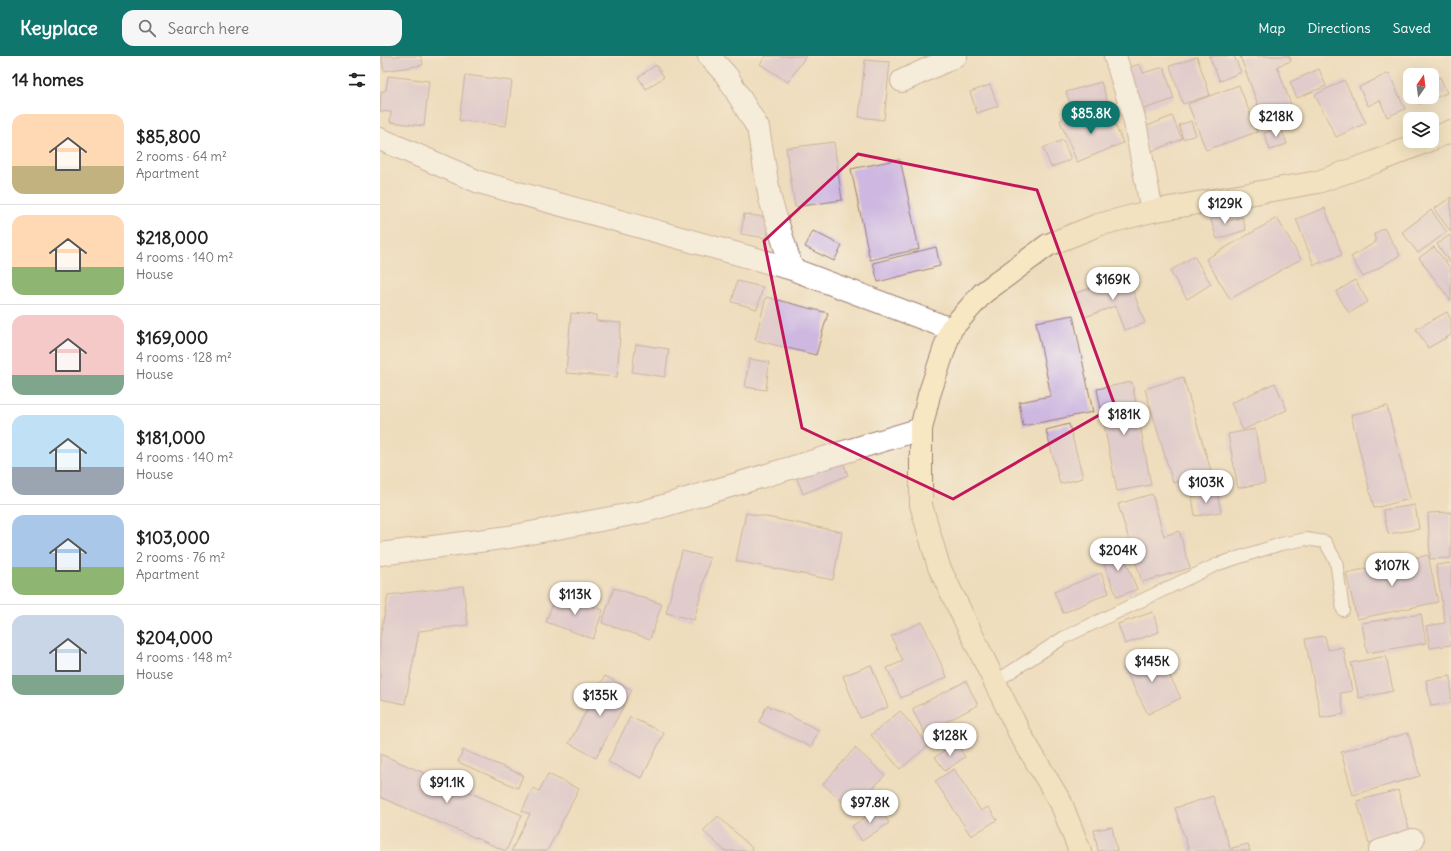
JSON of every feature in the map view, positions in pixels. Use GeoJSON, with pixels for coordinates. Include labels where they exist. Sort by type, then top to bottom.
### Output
{"type":"FeatureCollection","features":[{"type":"Feature","properties":{"kind":"street"},"geometry":{"type":"LineString","coordinates":[[709,56],[727,76],[758,128],[770,199],[792,269]]}},
{"type":"Feature","properties":{"kind":"street"},"geometry":{"type":"LineString","coordinates":[[902,81],[956,56]]}},
{"type":"Feature","properties":{"kind":"street"},"geometry":{"type":"LineString","coordinates":[[1115,56],[1134,118],[1152,211]]}},
{"type":"Feature","properties":{"kind":"street"},"geometry":{"type":"LineString","coordinates":[[1439,136],[1451,131]]}},
{"type":"Feature","properties":{"kind":"street"},"geometry":{"type":"LineString","coordinates":[[380,139],[479,182],[792,269],[951,329]]}},
{"type":"Feature","properties":{"kind":"street"},"geometry":{"type":"LineString","coordinates":[[1080,851],[1061,803],[1020,734],[939,567],[921,505],[921,428],[929,394],[951,329],[983,293],[1048,245],[1098,225],[1152,211],[1318,182],[1410,148]]}},
{"type":"Feature","properties":{"kind":"street"},"geometry":{"type":"LineString","coordinates":[[380,554],[509,537],[643,512],[921,428]]}},
{"type":"Feature","properties":{"kind":"street"},"geometry":{"type":"LineString","coordinates":[[1380,851],[1413,840]]}},
{"type":"Feature","properties":{"kind":"lane"},"geometry":{"type":"LineString","coordinates":[[995,682],[1063,638],[1218,564],[1281,544],[1306,538],[1326,542],[1336,560],[1343,610]]}},
{"type":"Feature","properties":{"kind":"highlighted area"},"geometry":{"type":"Polygon","coordinates":[[[858,154],[1037,190],[1115,406],[953,499],[802,428],[764,241],[858,154]]]}},
{"type":"Feature","properties":{"kind":"building"},"geometry":{"type":"Polygon","coordinates":[[[381,56],[421,56],[423,65],[384,71],[381,56]]]}},
{"type":"Feature","properties":{"kind":"building"},"geometry":{"type":"Polygon","coordinates":[[[766,56],[806,56],[788,82],[760,64],[766,56]]]}},
{"type":"Feature","properties":{"kind":"building"},"geometry":{"type":"Polygon","coordinates":[[[1209,56],[1234,56],[1241,72],[1220,81],[1209,56]]]}},
{"type":"Feature","properties":{"kind":"building"},"geometry":{"type":"Polygon","coordinates":[[[1240,56],[1289,56],[1291,61],[1277,66],[1294,113],[1265,124],[1240,56]]]}},
{"type":"Feature","properties":{"kind":"building"},"geometry":{"type":"Polygon","coordinates":[[[1197,57],[1210,95],[1183,104],[1170,66],[1197,57]]]}},
{"type":"Feature","properties":{"kind":"building"},"geometry":{"type":"Polygon","coordinates":[[[865,60],[890,62],[884,120],[859,117],[865,60]]]}},
{"type":"Feature","properties":{"kind":"building"},"geometry":{"type":"Polygon","coordinates":[[[1140,64],[1143,73],[1164,67],[1174,99],[1138,111],[1124,69],[1140,64]]]}},
{"type":"Feature","properties":{"kind":"building"},"geometry":{"type":"Polygon","coordinates":[[[656,65],[664,77],[646,89],[638,77],[656,65]]]}},
{"type":"Feature","properties":{"kind":"building"},"geometry":{"type":"Polygon","coordinates":[[[1319,69],[1326,86],[1297,98],[1290,82],[1319,69]]]}},
{"type":"Feature","properties":{"kind":"building"},"geometry":{"type":"Polygon","coordinates":[[[1389,73],[1405,109],[1387,117],[1380,100],[1368,106],[1359,87],[1389,73]]]}},
{"type":"Feature","properties":{"kind":"building"},"geometry":{"type":"Polygon","coordinates":[[[465,75],[512,81],[506,126],[459,120],[465,75]]]}},
{"type":"Feature","properties":{"kind":"building"},"geometry":{"type":"Polygon","coordinates":[[[388,76],[429,81],[424,126],[390,122],[391,112],[380,111],[381,92],[386,90],[388,76]]]}},
{"type":"Feature","properties":{"kind":"building"},"geometry":{"type":"Polygon","coordinates":[[[1439,77],[1447,93],[1439,96],[1439,77]]]}},
{"type":"Feature","properties":{"kind":"building"},"geometry":{"type":"Polygon","coordinates":[[[1344,80],[1366,123],[1336,137],[1315,95],[1344,80]]]}},
{"type":"Feature","properties":{"kind":"building"},"geometry":{"type":"Polygon","coordinates":[[[1101,82],[1108,103],[1074,114],[1066,92],[1101,82]]]}},
{"type":"Feature","properties":{"kind":"building"},"geometry":{"type":"Polygon","coordinates":[[[990,85],[998,106],[977,113],[970,92],[990,85]]]}},
{"type":"Feature","properties":{"kind":"building"},"geometry":{"type":"Polygon","coordinates":[[[1239,85],[1257,132],[1206,150],[1188,104],[1239,85]]]}},
{"type":"Feature","properties":{"kind":"building"},"geometry":{"type":"Polygon","coordinates":[[[1109,110],[1123,143],[1077,162],[1060,121],[1067,114],[1077,123],[1109,110]]]}},
{"type":"Feature","properties":{"kind":"building"},"geometry":{"type":"Polygon","coordinates":[[[1172,116],[1182,139],[1150,152],[1140,129],[1172,116]]]}},
{"type":"Feature","properties":{"kind":"building"},"geometry":{"type":"Polygon","coordinates":[[[1191,121],[1196,135],[1183,139],[1179,125],[1191,121]]]}},
{"type":"Feature","properties":{"kind":"building"},"geometry":{"type":"Polygon","coordinates":[[[1281,127],[1287,144],[1270,150],[1264,133],[1281,127]]]}},
{"type":"Feature","properties":{"kind":"building"},"geometry":{"type":"Polygon","coordinates":[[[1063,140],[1071,160],[1051,167],[1043,148],[1063,140]]]}},
{"type":"Feature","properties":{"kind":"building"},"geometry":{"type":"Polygon","coordinates":[[[834,142],[842,200],[795,207],[786,148],[834,142]]]}},
{"type":"Feature","properties":{"kind":"building"},"geometry":{"type":"Polygon","coordinates":[[[900,159],[919,249],[870,260],[851,169],[900,159]]]}},
{"type":"Feature","properties":{"kind":"building"},"geometry":{"type":"Polygon","coordinates":[[[1451,197],[1451,232],[1434,209],[1451,197]]]}},
{"type":"Feature","properties":{"kind":"building"},"geometry":{"type":"Polygon","coordinates":[[[1219,208],[1224,222],[1242,217],[1246,230],[1217,239],[1208,211],[1219,208]]]}},
{"type":"Feature","properties":{"kind":"building"},"geometry":{"type":"Polygon","coordinates":[[[1325,208],[1342,255],[1314,265],[1296,219],[1325,208]]]}},
{"type":"Feature","properties":{"kind":"building"},"geometry":{"type":"Polygon","coordinates":[[[1431,210],[1447,232],[1418,253],[1402,232],[1431,210]]]}},
{"type":"Feature","properties":{"kind":"building"},"geometry":{"type":"Polygon","coordinates":[[[744,214],[770,218],[767,238],[741,234],[744,214]]]}},
{"type":"Feature","properties":{"kind":"building"},"geometry":{"type":"Polygon","coordinates":[[[1277,218],[1301,259],[1230,299],[1206,259],[1277,218]]]}},
{"type":"Feature","properties":{"kind":"building"},"geometry":{"type":"Polygon","coordinates":[[[1384,228],[1400,255],[1363,277],[1351,257],[1376,242],[1374,234],[1384,228]]]}},
{"type":"Feature","properties":{"kind":"building"},"geometry":{"type":"Polygon","coordinates":[[[813,231],[842,246],[834,261],[805,247],[813,231]]]}},
{"type":"Feature","properties":{"kind":"building"},"geometry":{"type":"Polygon","coordinates":[[[1450,235],[1451,237],[1451,264],[1437,244],[1450,235]]]}},
{"type":"Feature","properties":{"kind":"building"},"geometry":{"type":"Polygon","coordinates":[[[936,247],[940,266],[878,282],[873,263],[936,247]]]}},
{"type":"Feature","properties":{"kind":"building"},"geometry":{"type":"Polygon","coordinates":[[[1434,247],[1451,269],[1451,301],[1419,258],[1434,247]]]}},
{"type":"Feature","properties":{"kind":"building"},"geometry":{"type":"Polygon","coordinates":[[[1194,256],[1211,284],[1187,299],[1170,271],[1194,256]]]}},
{"type":"Feature","properties":{"kind":"building"},"geometry":{"type":"Polygon","coordinates":[[[1127,275],[1145,323],[1124,330],[1115,306],[1085,317],[1076,293],[1127,275]]]}},
{"type":"Feature","properties":{"kind":"building"},"geometry":{"type":"Polygon","coordinates":[[[1355,280],[1368,302],[1349,313],[1336,292],[1355,280]]]}},
{"type":"Feature","properties":{"kind":"building"},"geometry":{"type":"Polygon","coordinates":[[[737,281],[763,287],[757,309],[732,302],[737,281]]]}},
{"type":"Feature","properties":{"kind":"building"},"geometry":{"type":"Polygon","coordinates":[[[766,297],[828,313],[816,355],[755,340],[766,297]]]}},
{"type":"Feature","properties":{"kind":"building"},"geometry":{"type":"Polygon","coordinates":[[[1447,312],[1451,320],[1451,335],[1428,348],[1416,329],[1447,312]]]}},
{"type":"Feature","properties":{"kind":"building"},"geometry":{"type":"Polygon","coordinates":[[[571,313],[596,315],[596,321],[621,323],[617,377],[566,373],[571,313]]]}},
{"type":"Feature","properties":{"kind":"building"},"geometry":{"type":"Polygon","coordinates":[[[1073,315],[1093,412],[1023,426],[1019,402],[1051,396],[1036,322],[1073,315]]]}},
{"type":"Feature","properties":{"kind":"building"},"geometry":{"type":"Polygon","coordinates":[[[636,344],[669,349],[665,377],[632,372],[636,344]]]}},
{"type":"Feature","properties":{"kind":"building"},"geometry":{"type":"Polygon","coordinates":[[[749,359],[769,362],[766,390],[745,387],[749,359]]]}},
{"type":"Feature","properties":{"kind":"building"},"geometry":{"type":"Polygon","coordinates":[[[1183,377],[1211,471],[1173,483],[1145,389],[1183,377]]]}},
{"type":"Feature","properties":{"kind":"building"},"geometry":{"type":"Polygon","coordinates":[[[1132,382],[1151,485],[1117,491],[1097,389],[1132,382]]]}},
{"type":"Feature","properties":{"kind":"building"},"geometry":{"type":"Polygon","coordinates":[[[1275,383],[1287,410],[1243,430],[1231,403],[1275,383]]]}},
{"type":"Feature","properties":{"kind":"building"},"geometry":{"type":"Polygon","coordinates":[[[1387,406],[1410,499],[1374,508],[1351,415],[1387,406]]]}},
{"type":"Feature","properties":{"kind":"building"},"geometry":{"type":"Polygon","coordinates":[[[1069,424],[1083,478],[1060,484],[1046,430],[1069,424]]]}},
{"type":"Feature","properties":{"kind":"building"},"geometry":{"type":"Polygon","coordinates":[[[1255,429],[1265,483],[1238,488],[1228,434],[1255,429]]]}},
{"type":"Feature","properties":{"kind":"building"},"geometry":{"type":"Polygon","coordinates":[[[841,457],[848,475],[803,494],[796,476],[841,457]]]}},
{"type":"Feature","properties":{"kind":"building"},"geometry":{"type":"Polygon","coordinates":[[[1217,492],[1221,512],[1195,516],[1192,496],[1217,492]]]}},
{"type":"Feature","properties":{"kind":"building"},"geometry":{"type":"Polygon","coordinates":[[[1152,494],[1164,536],[1179,531],[1190,568],[1142,582],[1118,504],[1152,494]]]}},
{"type":"Feature","properties":{"kind":"building"},"geometry":{"type":"Polygon","coordinates":[[[1415,505],[1419,529],[1388,534],[1383,510],[1415,505]]]}},
{"type":"Feature","properties":{"kind":"building"},"geometry":{"type":"Polygon","coordinates":[[[1451,512],[1451,558],[1430,559],[1428,513],[1451,512]]]}},
{"type":"Feature","properties":{"kind":"building"},"geometry":{"type":"Polygon","coordinates":[[[746,513],[842,532],[833,580],[736,561],[746,513]]]}},
{"type":"Feature","properties":{"kind":"building"},"geometry":{"type":"Polygon","coordinates":[[[1120,546],[1137,589],[1117,597],[1100,554],[1120,546]]]}},
{"type":"Feature","properties":{"kind":"building"},"geometry":{"type":"Polygon","coordinates":[[[682,551],[710,558],[694,620],[666,613],[682,551]]]}},
{"type":"Feature","properties":{"kind":"building"},"geometry":{"type":"Polygon","coordinates":[[[1428,555],[1438,602],[1357,619],[1346,573],[1428,555]]]}},
{"type":"Feature","properties":{"kind":"building"},"geometry":{"type":"Polygon","coordinates":[[[1451,563],[1451,645],[1430,648],[1426,626],[1445,623],[1436,565],[1451,563]]]}},
{"type":"Feature","properties":{"kind":"building"},"geometry":{"type":"Polygon","coordinates":[[[1101,573],[1109,593],[1063,613],[1054,592],[1101,573]]]}},
{"type":"Feature","properties":{"kind":"building"},"geometry":{"type":"Polygon","coordinates":[[[463,586],[468,625],[419,631],[405,704],[380,699],[380,637],[388,595],[463,586]]]}},
{"type":"Feature","properties":{"kind":"building"},"geometry":{"type":"Polygon","coordinates":[[[614,588],[662,604],[650,639],[602,623],[614,588]]]}},
{"type":"Feature","properties":{"kind":"building"},"geometry":{"type":"Polygon","coordinates":[[[557,593],[603,610],[593,639],[546,622],[557,593]]]}},
{"type":"Feature","properties":{"kind":"building"},"geometry":{"type":"Polygon","coordinates":[[[1153,612],[1159,632],[1125,644],[1118,624],[1153,612]]]}},
{"type":"Feature","properties":{"kind":"building"},"geometry":{"type":"Polygon","coordinates":[[[1421,614],[1426,643],[1367,653],[1362,623],[1421,614]]]}},
{"type":"Feature","properties":{"kind":"building"},"geometry":{"type":"Polygon","coordinates":[[[922,622],[947,677],[901,698],[887,668],[903,661],[891,636],[922,622]]]}},
{"type":"Feature","properties":{"kind":"building"},"geometry":{"type":"Polygon","coordinates":[[[1325,636],[1328,650],[1343,647],[1352,691],[1340,693],[1344,714],[1321,718],[1305,639],[1325,636]]]}},
{"type":"Feature","properties":{"kind":"building"},"geometry":{"type":"Polygon","coordinates":[[[1157,652],[1181,698],[1148,714],[1124,668],[1157,652]]]}},
{"type":"Feature","properties":{"kind":"building"},"geometry":{"type":"Polygon","coordinates":[[[1386,656],[1393,691],[1359,698],[1351,663],[1386,656]]]}},
{"type":"Feature","properties":{"kind":"building"},"geometry":{"type":"Polygon","coordinates":[[[871,665],[888,707],[860,718],[843,676],[871,665]]]}},
{"type":"Feature","properties":{"kind":"building"},"geometry":{"type":"Polygon","coordinates":[[[605,676],[632,690],[596,758],[569,743],[605,676]]]}},
{"type":"Feature","properties":{"kind":"building"},"geometry":{"type":"Polygon","coordinates":[[[1451,676],[1451,703],[1431,706],[1426,680],[1451,676]]]}},
{"type":"Feature","properties":{"kind":"building"},"geometry":{"type":"Polygon","coordinates":[[[966,681],[978,705],[925,733],[912,709],[966,681]]]}},
{"type":"Feature","properties":{"kind":"building"},"geometry":{"type":"Polygon","coordinates":[[[767,705],[819,730],[811,747],[759,722],[767,705]]]}},
{"type":"Feature","properties":{"kind":"building"},"geometry":{"type":"Polygon","coordinates":[[[900,711],[929,745],[900,769],[871,735],[900,711]]]}},
{"type":"Feature","properties":{"kind":"building"},"geometry":{"type":"Polygon","coordinates":[[[630,717],[664,733],[642,778],[608,762],[630,717]]]}},
{"type":"Feature","properties":{"kind":"building"},"geometry":{"type":"Polygon","coordinates":[[[1408,733],[1420,776],[1353,795],[1341,752],[1408,733]]]}},
{"type":"Feature","properties":{"kind":"building"},"geometry":{"type":"Polygon","coordinates":[[[956,743],[965,757],[945,771],[935,757],[956,743]]]}},
{"type":"Feature","properties":{"kind":"building"},"geometry":{"type":"Polygon","coordinates":[[[855,748],[885,775],[852,811],[823,784],[855,748]]]}},
{"type":"Feature","properties":{"kind":"building"},"geometry":{"type":"Polygon","coordinates":[[[463,750],[523,775],[518,788],[458,762],[463,750]]]}},
{"type":"Feature","properties":{"kind":"building"},"geometry":{"type":"Polygon","coordinates":[[[380,754],[522,815],[506,851],[380,797],[380,754]]]}},
{"type":"Feature","properties":{"kind":"building"},"geometry":{"type":"Polygon","coordinates":[[[954,769],[981,811],[988,807],[997,820],[971,836],[935,781],[954,769]]]}},
{"type":"Feature","properties":{"kind":"building"},"geometry":{"type":"Polygon","coordinates":[[[548,774],[579,789],[547,851],[511,851],[530,814],[522,811],[533,788],[539,791],[548,774]]]}},
{"type":"Feature","properties":{"kind":"building"},"geometry":{"type":"Polygon","coordinates":[[[1398,790],[1410,832],[1369,843],[1357,801],[1398,790]]]}},
{"type":"Feature","properties":{"kind":"building"},"geometry":{"type":"Polygon","coordinates":[[[1213,796],[1231,851],[1189,851],[1175,808],[1213,796]]]}},
{"type":"Feature","properties":{"kind":"building"},"geometry":{"type":"Polygon","coordinates":[[[879,808],[889,823],[862,841],[852,826],[879,808]]]}},
{"type":"Feature","properties":{"kind":"building"},"geometry":{"type":"Polygon","coordinates":[[[718,816],[752,848],[750,851],[725,851],[703,831],[718,816]]]}},
{"type":"Feature","properties":{"kind":"building"},"geometry":{"type":"Polygon","coordinates":[[[1112,827],[1117,851],[1098,851],[1094,830],[1112,827]]]}},
{"type":"Feature","properties":{"kind":"building"},"geometry":{"type":"Polygon","coordinates":[[[1248,844],[1250,851],[1233,851],[1232,848],[1248,844]]]}}]}
